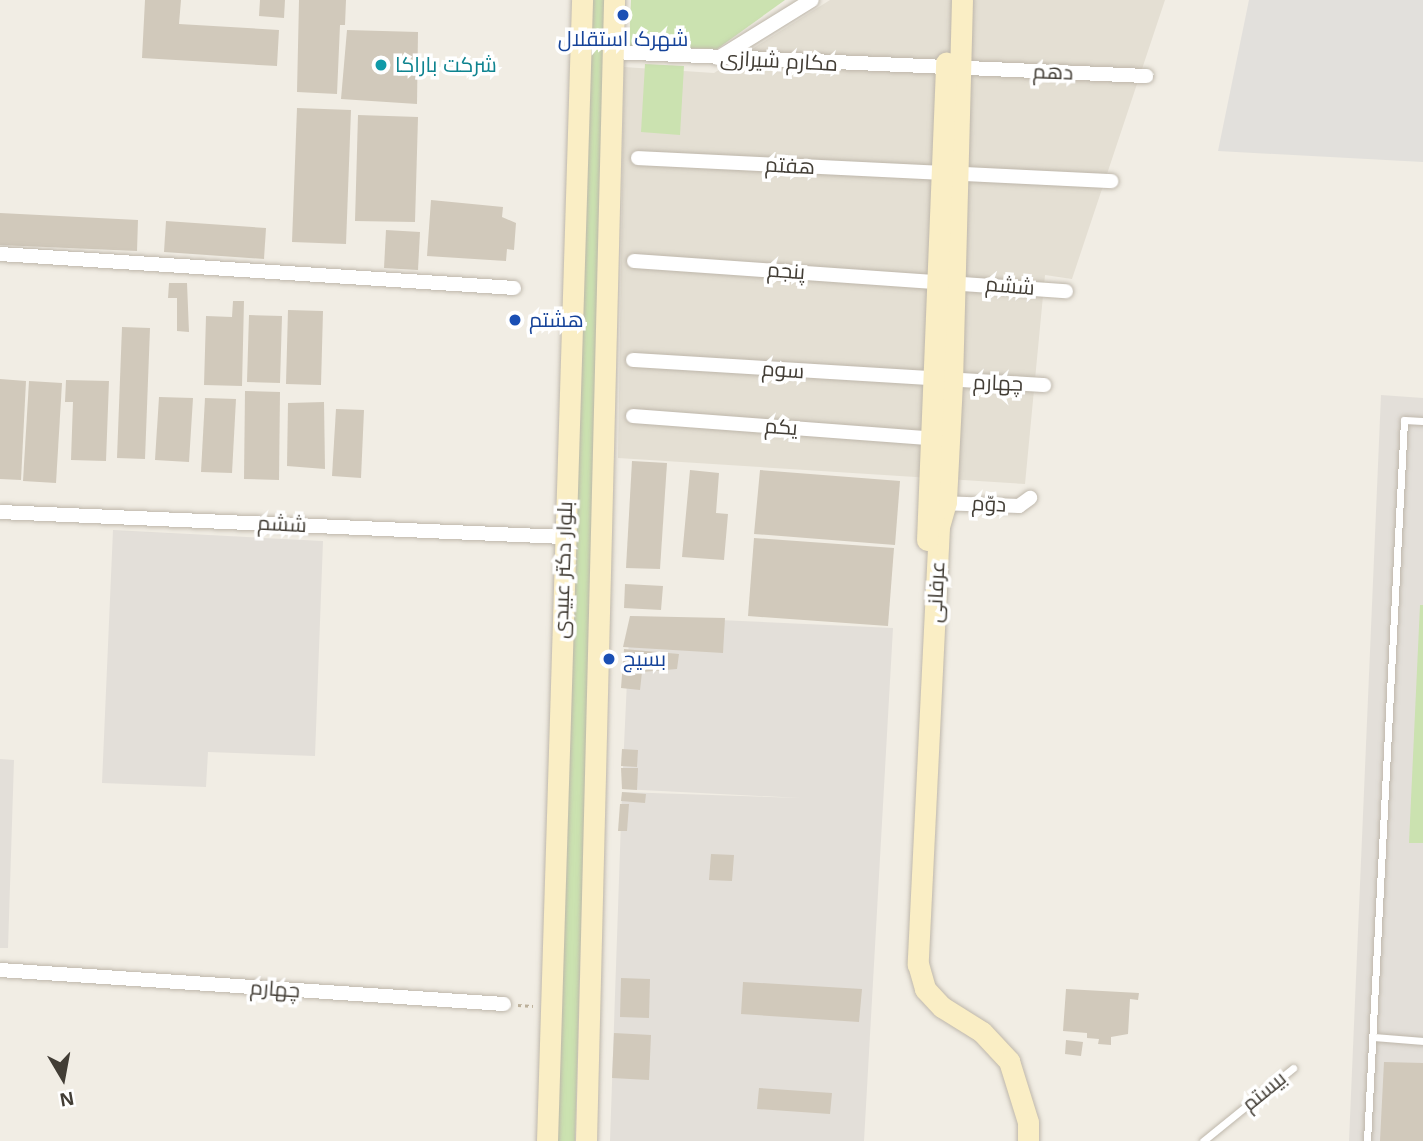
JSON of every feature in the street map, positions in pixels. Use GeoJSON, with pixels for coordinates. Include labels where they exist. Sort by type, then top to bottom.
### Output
{"type":"FeatureCollection","features":[{"type":"Feature","properties":{"kind":"main road","name":"بلوار دکتر عبیدی"},"geometry":{"type":"LineString","coordinates":[[547,1141],[582,0]]}},
{"type":"Feature","properties":{"kind":"main road","name":"بلوار دکتر عبیدی"},"geometry":{"type":"LineString","coordinates":[[586,1141],[614,0]]}},
{"type":"Feature","properties":{"kind":"main road","name":"عرفانی"},"geometry":{"type":"LineString","coordinates":[[948,0],[953,68],[947,281],[937,503],[910,953],[916,983],[934,1007],[986,1053],[1005,1082],[1017,1117],[1018,1141]]}},
{"type":"Feature","properties":{"kind":"main road","name":"عرفانی"},"geometry":{"type":"LineString","coordinates":[[953,68],[962,0]]}},
{"type":"Feature","properties":{"kind":"main road","name":"عرفانی"},"geometry":{"type":"LineString","coordinates":[[937,503],[938,541],[918,964],[925,989],[942,1007],[982,1032],[1009,1061],[1028,1122],[1028,1141]]}},
{"type":"Feature","properties":{"kind":"street"},"geometry":{"type":"LineString","coordinates":[[718,58],[812,0]]}},
{"type":"Feature","properties":{"kind":"street","name":"مکارم شیرازی"},"geometry":{"type":"LineString","coordinates":[[613,52],[953,68]]}},
{"type":"Feature","properties":{"kind":"street","name":"دهم"},"geometry":{"type":"LineString","coordinates":[[953,68],[1146,76]]}},
{"type":"Feature","properties":{"kind":"street","name":"هفتم"},"geometry":{"type":"LineString","coordinates":[[638,158],[950,174]]}},
{"type":"Feature","properties":{"kind":"street"},"geometry":{"type":"LineString","coordinates":[[950,174],[1111,181]]}},
{"type":"Feature","properties":{"kind":"street"},"geometry":{"type":"LineString","coordinates":[[0,254],[514,288]]}},
{"type":"Feature","properties":{"kind":"street","name":"پنجم"},"geometry":{"type":"LineString","coordinates":[[634,261],[947,281]]}},
{"type":"Feature","properties":{"kind":"street","name":"ششم"},"geometry":{"type":"LineString","coordinates":[[947,281],[1066,291]]}},
{"type":"Feature","properties":{"kind":"street","name":"سوم"},"geometry":{"type":"LineString","coordinates":[[633,360],[942,381]]}},
{"type":"Feature","properties":{"kind":"street","name":"چهارم"},"geometry":{"type":"LineString","coordinates":[[942,381],[1044,385]]}},
{"type":"Feature","properties":{"kind":"street","name":"یکم"},"geometry":{"type":"LineString","coordinates":[[633,416],[939,439]]}},
{"type":"Feature","properties":{"kind":"street","name":"دوّم"},"geometry":{"type":"LineString","coordinates":[[937,503],[1019,506],[1030,498]]}},
{"type":"Feature","properties":{"kind":"street","name":"ششم"},"geometry":{"type":"LineString","coordinates":[[0,512],[564,537]]}},
{"type":"Feature","properties":{"kind":"street","name":"چهارم"},"geometry":{"type":"LineString","coordinates":[[0,971],[505,1004]]}},
{"type":"Feature","properties":{"kind":"lane"},"geometry":{"type":"LineString","coordinates":[[1367,1141],[1404,420],[1423,421]]}},
{"type":"Feature","properties":{"kind":"lane"},"geometry":{"type":"LineString","coordinates":[[1374,1037],[1423,1041]]}},
{"type":"Feature","properties":{"kind":"lane","name":"بیستم"},"geometry":{"type":"LineString","coordinates":[[1203,1141],[1293,1068]]}},
{"type":"Feature","properties":{"kind":"path"},"geometry":{"type":"LineString","coordinates":[[505,1004],[551,1007]]}},
{"type":"Feature","properties":{"kind":"shaded area"},"geometry":{"type":"Polygon","coordinates":[[[830,0],[1165,0],[1072,279],[1045,275],[1025,484],[618,458],[624,67],[714,73],[830,0]]]}},
{"type":"Feature","properties":{"kind":"shaded area"},"geometry":{"type":"Polygon","coordinates":[[[1249,0],[1423,0],[1423,162],[1218,151],[1249,0]]]}},
{"type":"Feature","properties":{"kind":"shaded area"},"geometry":{"type":"Polygon","coordinates":[[[1381,395],[1423,398],[1423,1141],[1349,1141],[1381,395]]]}},
{"type":"Feature","properties":{"kind":"shaded area"},"geometry":{"type":"Polygon","coordinates":[[[113,530],[323,541],[315,756],[208,752],[206,787],[102,783],[113,530]]]}},
{"type":"Feature","properties":{"kind":"shaded area"},"geometry":{"type":"Polygon","coordinates":[[[630,616],[893,628],[864,1141],[610,1141],[622,792],[801,798],[622,789],[630,616]]]}},
{"type":"Feature","properties":{"kind":"shaded area"},"geometry":{"type":"Polygon","coordinates":[[[0,759],[14,760],[8,948],[0,948],[0,759]]]}},
{"type":"Feature","properties":{"kind":"green space"},"geometry":{"type":"Polygon","coordinates":[[[586,0],[607,0],[592,565],[575,1141],[555,1141],[586,0]]]}},
{"type":"Feature","properties":{"kind":"green space"},"geometry":{"type":"Polygon","coordinates":[[[631,0],[785,0],[717,49],[629,46],[631,0]]]}},
{"type":"Feature","properties":{"kind":"green space"},"geometry":{"type":"Polygon","coordinates":[[[645,64],[684,66],[680,135],[641,132],[645,64]]]}},
{"type":"Feature","properties":{"kind":"green space"},"geometry":{"type":"Polygon","coordinates":[[[1420,605],[1423,605],[1423,843],[1409,843],[1420,605]]]}},
{"type":"Feature","properties":{"kind":"building"},"geometry":{"type":"Polygon","coordinates":[[[145,0],[181,0],[179,24],[279,30],[277,66],[142,58],[145,0]]]}},
{"type":"Feature","properties":{"kind":"building"},"geometry":{"type":"Polygon","coordinates":[[[260,0],[285,0],[284,18],[259,16],[260,0]]]}},
{"type":"Feature","properties":{"kind":"building"},"geometry":{"type":"Polygon","coordinates":[[[299,0],[346,0],[345,25],[340,25],[337,94],[297,92],[299,0]]]}},
{"type":"Feature","properties":{"kind":"building","name":"شرکت باراکا"},"geometry":{"type":"Polygon","coordinates":[[[347,30],[418,32],[417,104],[341,99],[347,30]]]}},
{"type":"Feature","properties":{"kind":"building"},"geometry":{"type":"Polygon","coordinates":[[[297,108],[351,110],[346,244],[292,242],[297,108]]]}},
{"type":"Feature","properties":{"kind":"building"},"geometry":{"type":"Polygon","coordinates":[[[358,115],[418,117],[415,222],[355,221],[358,115]]]}},
{"type":"Feature","properties":{"kind":"building"},"geometry":{"type":"Polygon","coordinates":[[[431,200],[503,207],[502,217],[516,223],[514,250],[507,249],[506,261],[427,256],[431,200]]]}},
{"type":"Feature","properties":{"kind":"building"},"geometry":{"type":"Polygon","coordinates":[[[0,213],[138,220],[137,251],[0,245],[0,213]]]}},
{"type":"Feature","properties":{"kind":"building"},"geometry":{"type":"Polygon","coordinates":[[[166,221],[266,228],[264,259],[164,252],[166,221]]]}},
{"type":"Feature","properties":{"kind":"building"},"geometry":{"type":"Polygon","coordinates":[[[386,230],[420,232],[418,270],[384,268],[386,230]]]}},
{"type":"Feature","properties":{"kind":"building"},"geometry":{"type":"Polygon","coordinates":[[[169,283],[187,283],[189,332],[177,331],[177,298],[168,298],[169,283]]]}},
{"type":"Feature","properties":{"kind":"building"},"geometry":{"type":"Polygon","coordinates":[[[233,301],[244,301],[242,386],[204,385],[206,316],[232,317],[233,301]]]}},
{"type":"Feature","properties":{"kind":"building"},"geometry":{"type":"Polygon","coordinates":[[[288,310],[323,311],[321,385],[286,384],[288,310]]]}},
{"type":"Feature","properties":{"kind":"building"},"geometry":{"type":"Polygon","coordinates":[[[249,315],[282,316],[280,383],[247,382],[249,315]]]}},
{"type":"Feature","properties":{"kind":"building"},"geometry":{"type":"Polygon","coordinates":[[[122,327],[150,328],[145,459],[117,458],[122,327]]]}},
{"type":"Feature","properties":{"kind":"building"},"geometry":{"type":"Polygon","coordinates":[[[0,379],[26,381],[21,480],[0,479],[0,379]]]}},
{"type":"Feature","properties":{"kind":"building"},"geometry":{"type":"Polygon","coordinates":[[[66,380],[109,381],[106,461],[71,460],[73,402],[65,402],[66,380]]]}},
{"type":"Feature","properties":{"kind":"building"},"geometry":{"type":"Polygon","coordinates":[[[29,381],[62,383],[56,483],[23,481],[29,381]]]}},
{"type":"Feature","properties":{"kind":"building"},"geometry":{"type":"Polygon","coordinates":[[[245,391],[280,392],[279,480],[244,479],[245,391]]]}},
{"type":"Feature","properties":{"kind":"building"},"geometry":{"type":"Polygon","coordinates":[[[159,397],[193,398],[189,462],[155,460],[159,397]]]}},
{"type":"Feature","properties":{"kind":"building"},"geometry":{"type":"Polygon","coordinates":[[[205,398],[236,399],[232,473],[201,472],[205,398]]]}},
{"type":"Feature","properties":{"kind":"building"},"geometry":{"type":"Polygon","coordinates":[[[324,402],[325,469],[287,466],[288,403],[324,402]]]}},
{"type":"Feature","properties":{"kind":"building"},"geometry":{"type":"Polygon","coordinates":[[[336,409],[364,410],[361,478],[332,476],[336,409]]]}},
{"type":"Feature","properties":{"kind":"building"},"geometry":{"type":"Polygon","coordinates":[[[632,461],[667,463],[660,569],[626,568],[632,461]]]}},
{"type":"Feature","properties":{"kind":"building"},"geometry":{"type":"Polygon","coordinates":[[[690,470],[719,473],[716,513],[728,514],[724,560],[682,557],[690,470]]]}},
{"type":"Feature","properties":{"kind":"building"},"geometry":{"type":"Polygon","coordinates":[[[760,470],[900,481],[895,545],[754,534],[760,470]]]}},
{"type":"Feature","properties":{"kind":"building"},"geometry":{"type":"Polygon","coordinates":[[[754,538],[894,548],[888,626],[748,616],[754,538]]]}},
{"type":"Feature","properties":{"kind":"building"},"geometry":{"type":"Polygon","coordinates":[[[625,584],[663,586],[661,610],[624,608],[625,584]]]}},
{"type":"Feature","properties":{"kind":"building"},"geometry":{"type":"Polygon","coordinates":[[[630,616],[725,618],[723,653],[623,647],[630,616]]]}},
{"type":"Feature","properties":{"kind":"building"},"geometry":{"type":"Polygon","coordinates":[[[624,649],[679,654],[677,669],[642,672],[640,690],[621,688],[624,649]]]}},
{"type":"Feature","properties":{"kind":"building"},"geometry":{"type":"Polygon","coordinates":[[[622,749],[638,750],[637,767],[621,766],[622,749]]]}},
{"type":"Feature","properties":{"kind":"building"},"geometry":{"type":"Polygon","coordinates":[[[621,768],[638,768],[637,790],[622,789],[621,768]]]}},
{"type":"Feature","properties":{"kind":"building"},"geometry":{"type":"Polygon","coordinates":[[[622,792],[646,794],[645,803],[621,801],[622,792]]]}},
{"type":"Feature","properties":{"kind":"building"},"geometry":{"type":"Polygon","coordinates":[[[620,804],[629,804],[627,831],[618,831],[620,804]]]}},
{"type":"Feature","properties":{"kind":"building"},"geometry":{"type":"Polygon","coordinates":[[[711,854],[734,855],[732,881],[709,880],[711,854]]]}},
{"type":"Feature","properties":{"kind":"building"},"geometry":{"type":"Polygon","coordinates":[[[621,978],[650,979],[649,1018],[620,1017],[621,978]]]}},
{"type":"Feature","properties":{"kind":"building"},"geometry":{"type":"Polygon","coordinates":[[[743,982],[862,989],[859,1022],[741,1014],[743,982]]]}},
{"type":"Feature","properties":{"kind":"building"},"geometry":{"type":"Polygon","coordinates":[[[1066,989],[1139,993],[1138,1000],[1130,999],[1128,1034],[1111,1037],[1111,1045],[1098,1044],[1099,1039],[1087,1038],[1087,1033],[1063,1031],[1066,989]]]}},
{"type":"Feature","properties":{"kind":"building"},"geometry":{"type":"Polygon","coordinates":[[[614,1033],[651,1035],[649,1080],[612,1078],[614,1033]]]}},
{"type":"Feature","properties":{"kind":"building"},"geometry":{"type":"Polygon","coordinates":[[[1066,1040],[1083,1042],[1081,1056],[1065,1054],[1066,1040]]]}},
{"type":"Feature","properties":{"kind":"building"},"geometry":{"type":"Polygon","coordinates":[[[1384,1062],[1423,1063],[1423,1141],[1380,1141],[1384,1062]]]}},
{"type":"Feature","properties":{"kind":"building"},"geometry":{"type":"Polygon","coordinates":[[[759,1088],[832,1093],[830,1114],[757,1109],[759,1088]]]}},
{"type":"Feature","properties":{"kind":"place","name":"شهرک استقلال"},"geometry":{"type":"Point","coordinates":[623,15]}},
{"type":"Feature","properties":{"kind":"place","name":"شرکت باراکا"},"geometry":{"type":"Point","coordinates":[381,65]}},
{"type":"Feature","properties":{"kind":"place","name":"هشتم"},"geometry":{"type":"Point","coordinates":[515,320]}},
{"type":"Feature","properties":{"kind":"place","name":"بسیج"},"geometry":{"type":"Point","coordinates":[609,659]}}]}
